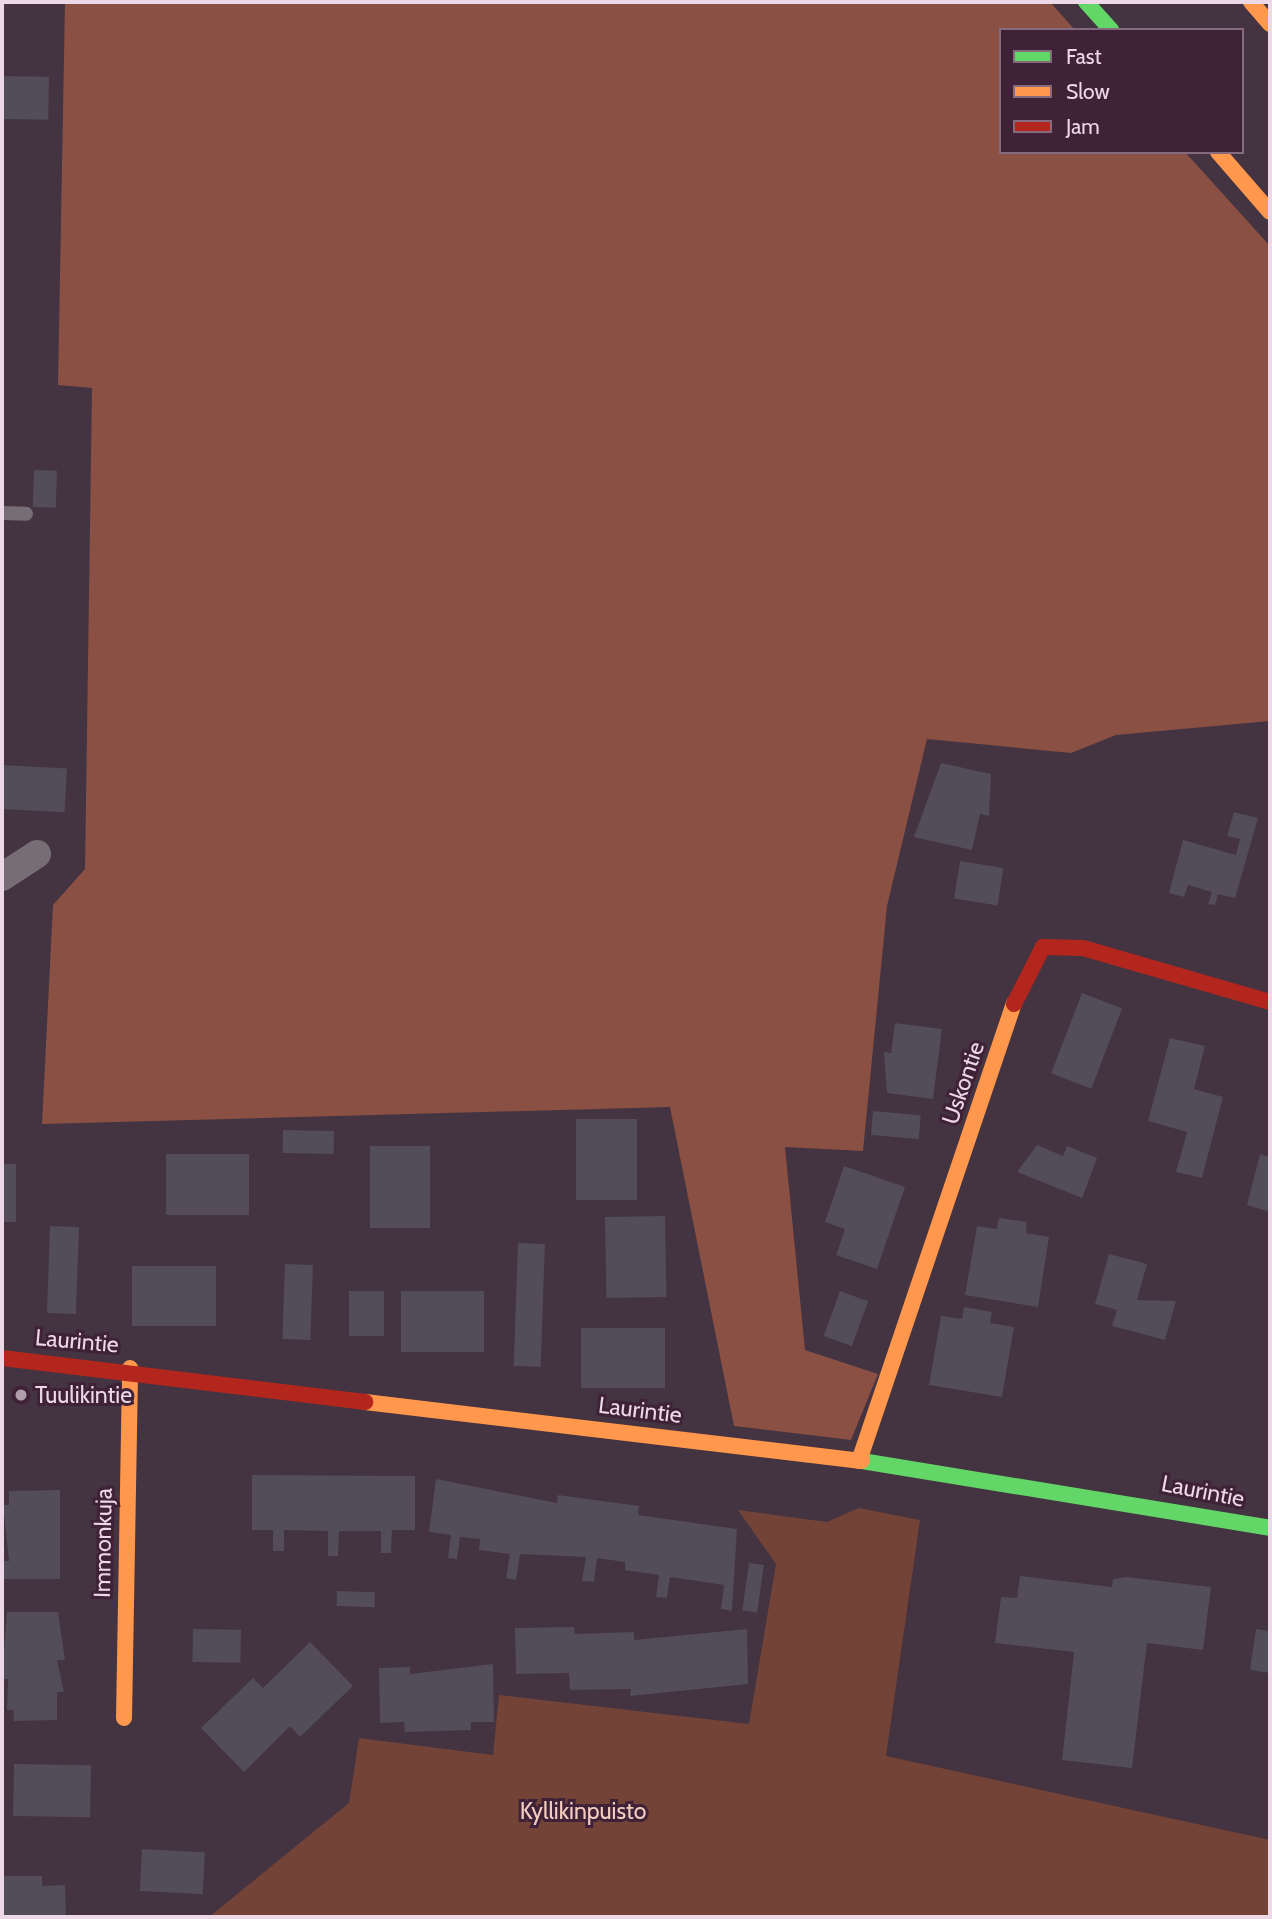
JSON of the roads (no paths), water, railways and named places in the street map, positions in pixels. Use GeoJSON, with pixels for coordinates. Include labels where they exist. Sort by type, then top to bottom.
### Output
{"type":"FeatureCollection","features":[{"type":"Feature","properties":{"kind":"main road"},"geometry":{"type":"LineString","coordinates":[[1086,2],[1109,28]]}},
{"type":"Feature","properties":{"kind":"main road"},"geometry":{"type":"LineString","coordinates":[[1251,2],[1270,24]]}},
{"type":"Feature","properties":{"kind":"main road"},"geometry":{"type":"LineString","coordinates":[[1220,154],[1270,212]]}},
{"type":"Feature","properties":{"kind":"main road","name":"Uskontie"},"geometry":{"type":"LineString","coordinates":[[859,1461],[1023,976],[1042,947],[1083,948],[1270,1002]]}},
{"type":"Feature","properties":{"kind":"main road","name":"Laurintie"},"geometry":{"type":"LineString","coordinates":[[2,1357],[130,1368],[859,1461],[1131,1500],[1270,1528]]}},
{"type":"Feature","properties":{"kind":"main road","name":"Immonkuja"},"geometry":{"type":"LineString","coordinates":[[124,1718],[130,1368]]}},
{"type":"Feature","properties":{"kind":"street"},"geometry":{"type":"LineString","coordinates":[[2,877],[37,854]]}},
{"type":"Feature","properties":{"kind":"lane"},"geometry":{"type":"LineString","coordinates":[[2,513],[26,514]]}},
{"type":"Feature","properties":{"kind":"place","name":"Tuulikintie"},"geometry":{"type":"Point","coordinates":[21,1395]}},
{"type":"Feature","properties":{"kind":"park label","name":"Kyllikinpuisto"},"geometry":{"type":"Point","coordinates":[583,1811]}}]}
